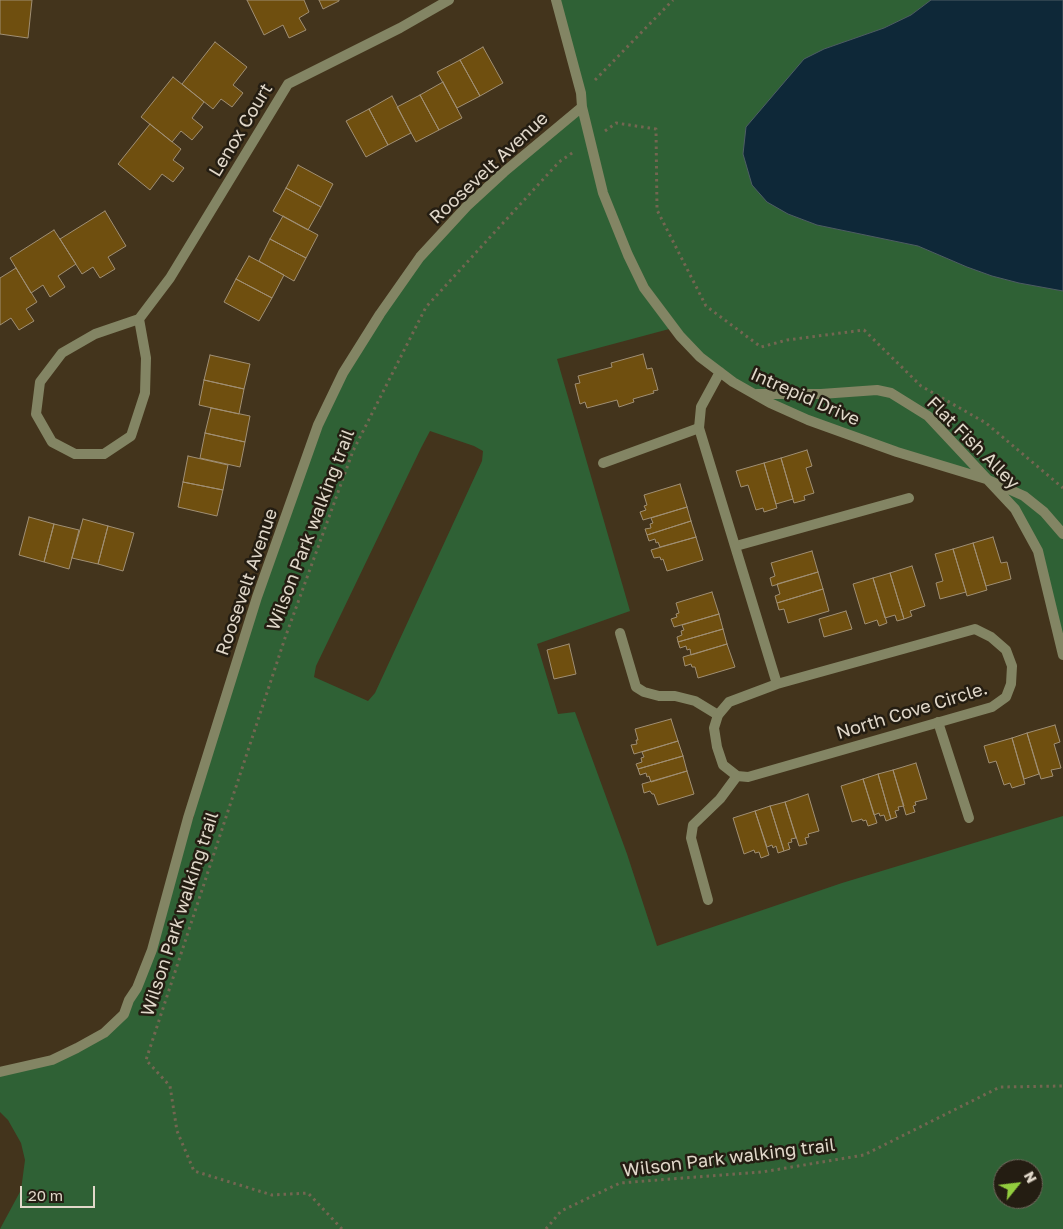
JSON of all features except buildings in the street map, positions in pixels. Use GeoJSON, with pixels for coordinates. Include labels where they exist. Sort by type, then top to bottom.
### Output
{"type":"FeatureCollection","features":[{"type":"Feature","properties":{"kind":"street","name":"Lenox Court"},"geometry":{"type":"LineString","coordinates":[[139,319],[170,278],[288,84],[400,28],[449,0]]}},
{"type":"Feature","properties":{"kind":"street","name":"Intrepid Drive"},"geometry":{"type":"LineString","coordinates":[[556,0],[581,94],[582,107],[603,194],[628,256],[644,288],[680,336],[700,357],[733,382],[770,403],[808,420],[897,452],[986,479],[1024,496],[1044,512],[1063,534]]}},
{"type":"Feature","properties":{"kind":"street","name":"Roosevelt Avenue"},"geometry":{"type":"LineString","coordinates":[[0,1072],[52,1060],[78,1048],[104,1033],[124,1014],[152,950],[188,818],[257,597],[318,425],[343,373],[380,314],[420,256],[467,206],[504,172],[582,107]]}},
{"type":"Feature","properties":{"kind":"street"},"geometry":{"type":"LineString","coordinates":[[139,319],[146,358],[145,393],[130,436],[104,454],[74,454],[52,442],[36,414],[40,382],[62,353],[95,334],[139,319]]}},
{"type":"Feature","properties":{"kind":"street"},"geometry":{"type":"LineString","coordinates":[[720,372],[701,407],[699,428],[777,684]]}},
{"type":"Feature","properties":{"kind":"street","name":"Flat Fish Alley"},"geometry":{"type":"LineString","coordinates":[[756,394],[847,393],[876,390],[891,393],[928,416],[1015,509],[1038,551],[1063,655]]}},
{"type":"Feature","properties":{"kind":"street"},"geometry":{"type":"LineString","coordinates":[[603,462],[699,428]]}},
{"type":"Feature","properties":{"kind":"street"},"geometry":{"type":"LineString","coordinates":[[736,546],[909,498]]}},
{"type":"Feature","properties":{"kind":"street","name":"North Cove Circle."},"geometry":{"type":"LineString","coordinates":[[718,715],[729,702],[777,684],[975,629],[991,638],[1006,650],[1012,666],[1011,684],[1006,697],[992,707],[748,778],[737,776]]}},
{"type":"Feature","properties":{"kind":"street"},"geometry":{"type":"LineString","coordinates":[[620,633],[636,687],[644,692],[659,696],[674,696],[695,701],[718,715],[714,728],[717,747],[723,765],[737,776],[720,799],[693,825],[692,838],[708,900]]}},
{"type":"Feature","properties":{"kind":"street"},"geometry":{"type":"LineString","coordinates":[[938,722],[969,818]]}},
{"type":"Feature","properties":{"kind":"path"},"geometry":{"type":"LineString","coordinates":[[581,94],[673,0]]}},
{"type":"Feature","properties":{"kind":"path","name":"Wilson Park walking trail"},"geometry":{"type":"LineString","coordinates":[[342,1229],[308,1193],[272,1195],[194,1171],[177,1131],[170,1086],[146,1060],[285,638],[353,450],[426,306],[559,162],[616,123],[656,129],[657,210],[706,306],[761,347],[787,340],[864,330],[921,386],[986,422],[1063,488]]}},
{"type":"Feature","properties":{"kind":"path","name":"Wilson Park walking trail"},"geometry":{"type":"LineString","coordinates":[[546,1229],[561,1211],[620,1183],[762,1172],[864,1155],[1000,1087],[1063,1086]]}},
{"type":"Feature","properties":{"kind":"green space"},"geometry":{"type":"Polygon","coordinates":[[[558,0],[931,0],[911,15],[884,28],[824,49],[746,127],[788,214],[817,225],[918,246],[992,276],[1063,291],[1063,655],[1038,551],[1015,509],[986,479],[808,420],[733,382],[673,328],[557,359],[630,611],[537,644],[558,714],[575,712],[627,854],[657,946],[842,883],[1063,816],[1063,1229],[0,1229],[21,1190],[25,1160],[21,1143],[8,1120],[0,1112],[0,1071],[71,1050],[121,1018],[153,952],[186,830],[194,817],[192,810],[232,678],[333,392],[424,250],[582,107],[558,0]],[[430,431],[316,666],[314,677],[368,701],[375,693],[482,461],[483,451],[474,446],[430,431]]]}},
{"type":"Feature","properties":{"kind":"water"},"geometry":{"type":"Polygon","coordinates":[[[931,0],[1063,0],[1063,291],[992,276],[918,246],[817,225],[788,214],[767,202],[752,185],[743,154],[746,127],[804,59],[824,49],[884,28],[911,15],[931,0]]]}}]}
